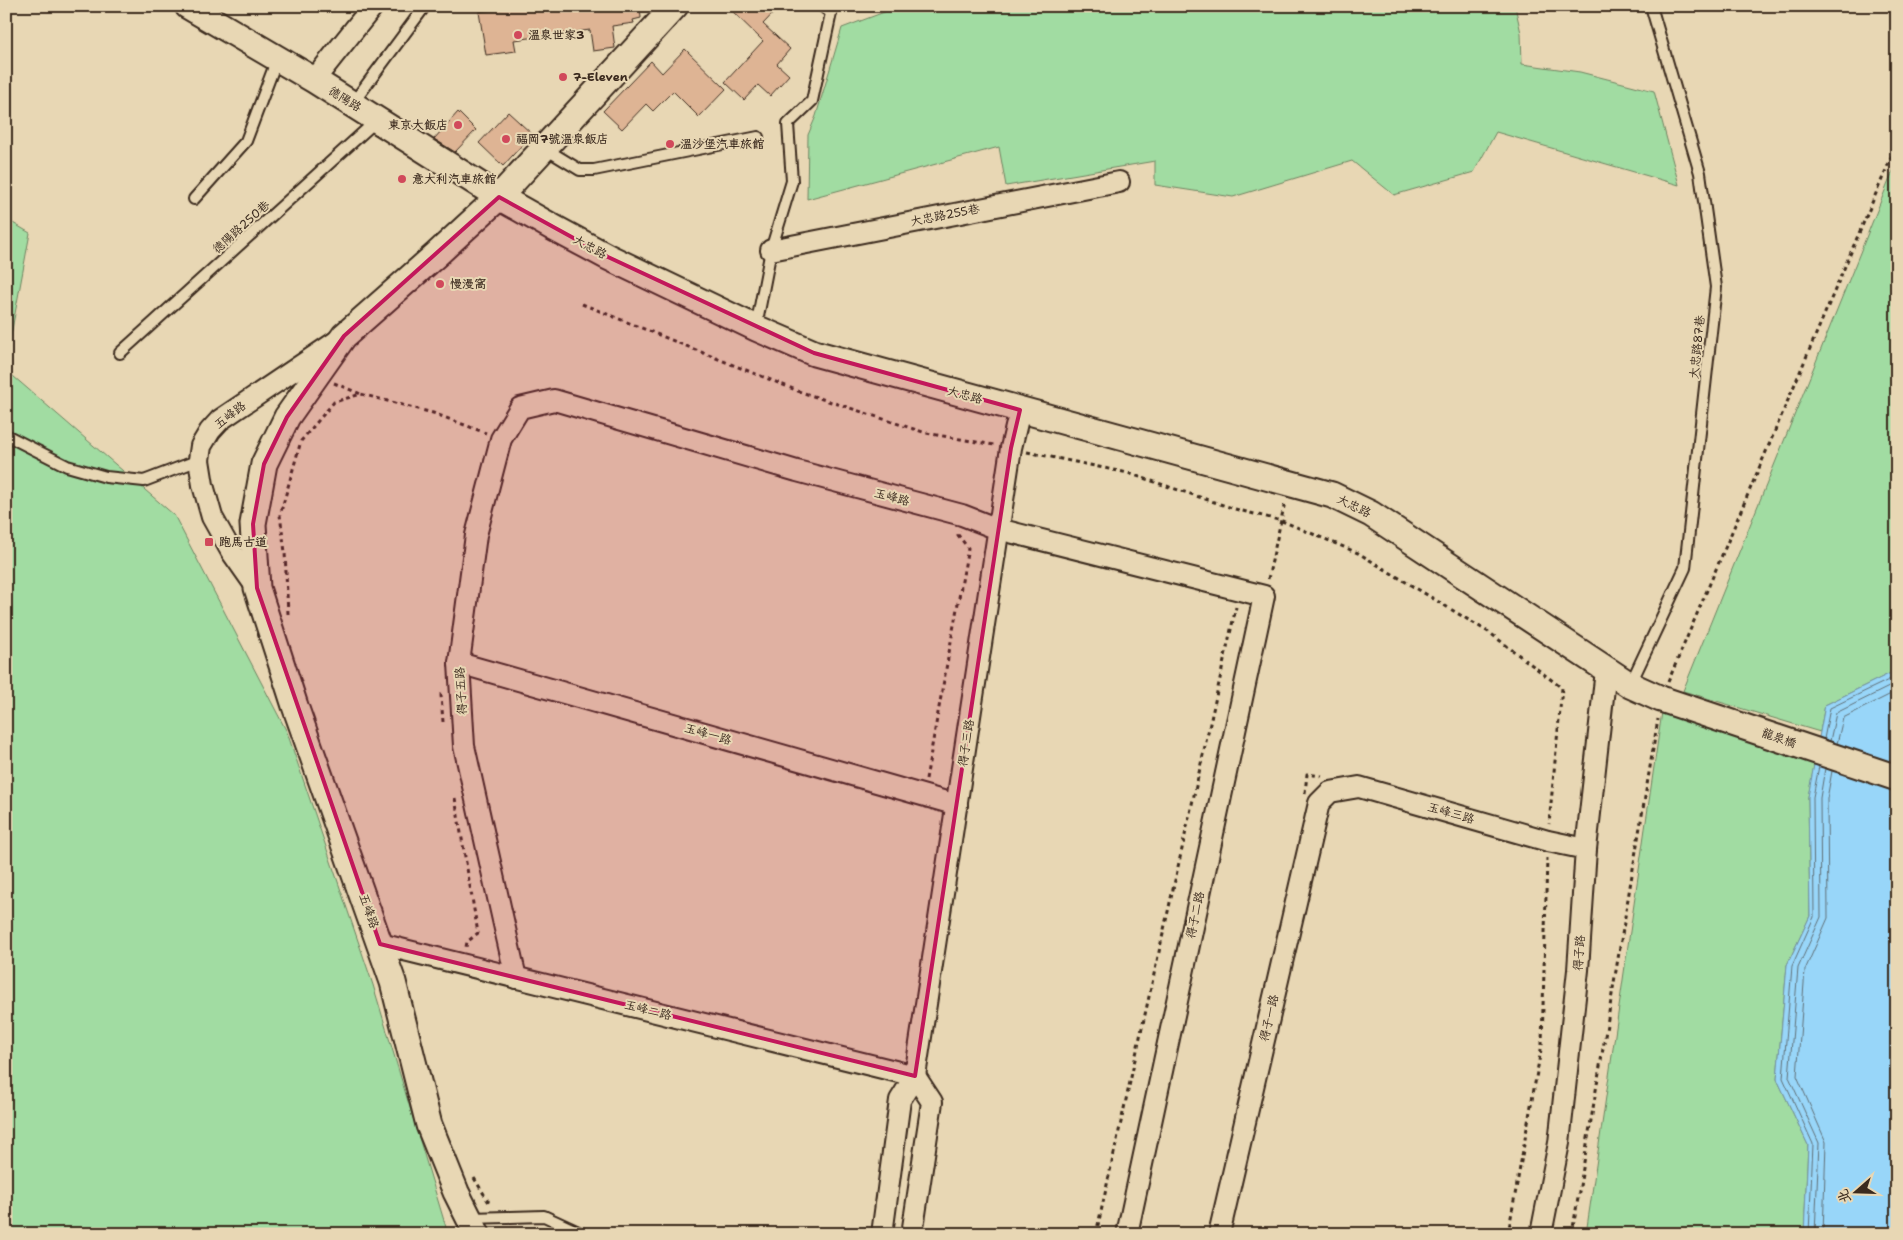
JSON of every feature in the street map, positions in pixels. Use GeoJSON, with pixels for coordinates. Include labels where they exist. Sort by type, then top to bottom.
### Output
{"type":"FeatureCollection","features":[{"type":"Feature","properties":{"kind":"street","name":"德陽路"},"geometry":{"type":"LineString","coordinates":[[188,6],[353,103],[498,197]]}},
{"type":"Feature","properties":{"kind":"street"},"geometry":{"type":"LineString","coordinates":[[314,80],[373,6]]}},
{"type":"Feature","properties":{"kind":"street"},"geometry":{"type":"LineString","coordinates":[[498,197],[675,6]]}},
{"type":"Feature","properties":{"kind":"street","name":"大忠路255巷"},"geometry":{"type":"LineString","coordinates":[[772,250],[1119,182]]}},
{"type":"Feature","properties":{"kind":"street","name":"大忠路"},"geometry":{"type":"LineString","coordinates":[[498,197],[608,257],[756,328],[814,353],[1332,495],[1371,514],[1630,685],[1661,699]]}},
{"type":"Feature","properties":{"kind":"street","name":"五峰路"},"geometry":{"type":"LineString","coordinates":[[257,588],[231,551],[212,517],[203,485],[199,460],[201,446],[210,431],[220,420],[344,336],[400,288],[498,197]]}},
{"type":"Feature","properties":{"kind":"street","name":"五峰路"},"geometry":{"type":"LineString","coordinates":[[344,336],[288,417],[264,464],[254,524],[257,588],[295,706],[394,982],[429,1125],[473,1226]]}},
{"type":"Feature","properties":{"kind":"street","name":"玉峰路"},"geometry":{"type":"LineString","coordinates":[[520,408],[554,400],[797,471],[962,515],[998,529],[1256,594]]}},
{"type":"Feature","properties":{"kind":"street","name":"得子五路"},"geometry":{"type":"LineString","coordinates":[[516,978],[464,746],[460,663],[476,535],[501,439],[520,408]]}},
{"type":"Feature","properties":{"kind":"street","name":"得子三路"},"geometry":{"type":"LineString","coordinates":[[916,1076],[998,529],[1011,448],[1020,410]]}},
{"type":"Feature","properties":{"kind":"street","name":"得子二路"},"geometry":{"type":"LineString","coordinates":[[1127,1234],[1256,594]]}},
{"type":"Feature","properties":{"kind":"street","name":"玉峰一路"},"geometry":{"type":"LineString","coordinates":[[460,663],[957,805]]}},
{"type":"Feature","properties":{"kind":"street","name":"得子路"},"geometry":{"type":"LineString","coordinates":[[1541,1234],[1560,1133],[1578,970],[1586,849],[1606,670]]}},
{"type":"Feature","properties":{"kind":"street","name":"龍泉橋"},"geometry":{"type":"LineString","coordinates":[[1661,699],[1897,778]]}},
{"type":"Feature","properties":{"kind":"street","name":"玉峰三路"},"geometry":{"type":"LineString","coordinates":[[1319,803],[1330,792],[1359,787],[1548,841],[1586,849]]}},
{"type":"Feature","properties":{"kind":"street","name":"得子一路"},"geometry":{"type":"LineString","coordinates":[[1219,1234],[1319,803]]}},
{"type":"Feature","properties":{"kind":"street","name":"玉峰二路"},"geometry":{"type":"LineString","coordinates":[[380,944],[916,1076]]}},
{"type":"Feature","properties":{"kind":"street"},"geometry":{"type":"LineString","coordinates":[[882,1234],[900,1100],[916,1076],[932,1102],[912,1234]]}},
{"type":"Feature","properties":{"kind":"lane"},"geometry":{"type":"LineString","coordinates":[[353,103],[425,6]]}},
{"type":"Feature","properties":{"kind":"lane"},"geometry":{"type":"LineString","coordinates":[[756,328],[772,250],[792,181],[788,124],[812,101],[831,13],[822,6]]}},
{"type":"Feature","properties":{"kind":"lane","name":"大忠路87巷"},"geometry":{"type":"LineString","coordinates":[[1630,685],[1685,568],[1716,287],[1700,173],[1651,6]]}},
{"type":"Feature","properties":{"kind":"lane"},"geometry":{"type":"LineString","coordinates":[[194,199],[246,141],[277,58]]}},
{"type":"Feature","properties":{"kind":"lane","name":"德陽路250巷"},"geometry":{"type":"LineString","coordinates":[[120,353],[378,119]]}},
{"type":"Feature","properties":{"kind":"lane"},"geometry":{"type":"LineString","coordinates":[[543,148],[580,170],[594,170],[758,136]]}},
{"type":"Feature","properties":{"kind":"lane"},"geometry":{"type":"LineString","coordinates":[[6,435],[67,466],[106,477],[144,481],[199,460]]}},
{"type":"Feature","properties":{"kind":"lane"},"geometry":{"type":"LineString","coordinates":[[473,1226],[497,1216],[544,1216],[583,1234]]}},
{"type":"Feature","properties":{"kind":"path"},"geometry":{"type":"LineString","coordinates":[[1572,1234],[1661,699],[1897,144]]}},
{"type":"Feature","properties":{"kind":"path"},"geometry":{"type":"LineString","coordinates":[[318,376],[361,394],[433,413],[501,439]]}},
{"type":"Feature","properties":{"kind":"path"},"geometry":{"type":"LineString","coordinates":[[288,616],[285,552],[280,515],[301,441],[334,402],[361,394]]}},
{"type":"Feature","properties":{"kind":"path"},"geometry":{"type":"LineString","coordinates":[[1096,1234],[1238,598],[1256,594],[1289,483]]}},
{"type":"Feature","properties":{"kind":"path"},"geometry":{"type":"LineString","coordinates":[[923,796],[968,548],[958,535],[962,515]]}},
{"type":"Feature","properties":{"kind":"path"},"geometry":{"type":"LineString","coordinates":[[444,728],[441,695],[448,690],[461,690]]}},
{"type":"Feature","properties":{"kind":"path"},"geometry":{"type":"LineString","coordinates":[[455,796],[478,933],[467,942],[463,964]]}},
{"type":"Feature","properties":{"kind":"path"},"geometry":{"type":"LineString","coordinates":[[472,1176],[497,1216]]}},
{"type":"Feature","properties":{"kind":"highlighted area"},"geometry":{"type":"Polygon","coordinates":[[[499,197],[608,257],[814,353],[1020,410],[1011,448],[915,1076],[380,944],[257,588],[253,524],[264,464],[287,417],[344,336],[499,197]]]}},
{"type":"Feature","properties":{"kind":"green space"},"geometry":{"type":"Polygon","coordinates":[[[914,6],[1515,6],[1521,33],[1522,64],[1580,72],[1654,91],[1679,185],[1496,132],[1474,172],[1394,195],[1352,161],[1233,197],[1155,185],[1155,161],[1006,186],[999,147],[807,199],[808,135],[816,116],[842,28],[887,11],[914,6]]]}},
{"type":"Feature","properties":{"kind":"green space"},"geometry":{"type":"Polygon","coordinates":[[[1897,161],[1897,670],[1825,705],[1820,732],[1683,691],[1897,161]]]}},
{"type":"Feature","properties":{"kind":"green space"},"geometry":{"type":"Polygon","coordinates":[[[6,219],[30,233],[6,362],[6,219]]]}},
{"type":"Feature","properties":{"kind":"green space"},"geometry":{"type":"Polygon","coordinates":[[[6,370],[174,515],[287,732],[373,985],[448,1234],[6,1234],[6,370]]]}},
{"type":"Feature","properties":{"kind":"green space"},"geometry":{"type":"Polygon","coordinates":[[[1663,705],[1815,761],[1808,797],[1810,916],[1787,965],[1777,1079],[1808,1145],[1804,1234],[1586,1234],[1663,705]]]}},
{"type":"Feature","properties":{"kind":"water"},"geometry":{"type":"Polygon","coordinates":[[[1897,670],[1897,1234],[1804,1234],[1808,1145],[1777,1079],[1787,965],[1810,916],[1808,797],[1825,705],[1897,670]]]}},
{"type":"Feature","properties":{"kind":"building","name":"溫泉世家3"},"geometry":{"type":"Polygon","coordinates":[[[522,6],[640,6],[641,18],[633,20],[634,23],[612,26],[615,48],[593,51],[590,30],[514,40],[516,51],[486,55],[479,12],[522,6]]]}},
{"type":"Feature","properties":{"kind":"building"},"geometry":{"type":"Polygon","coordinates":[[[727,6],[780,6],[763,24],[790,49],[777,64],[789,75],[770,96],[758,85],[744,100],[725,82],[763,41],[727,6]]]}},
{"type":"Feature","properties":{"kind":"building"},"geometry":{"type":"Polygon","coordinates":[[[685,49],[726,89],[699,117],[673,91],[653,111],[646,104],[622,129],[603,111],[651,61],[662,73],[685,49]]]}},
{"type":"Feature","properties":{"kind":"building","name":"東京大飯店"},"geometry":{"type":"Polygon","coordinates":[[[458,112],[476,130],[455,152],[434,139],[458,112]]]}},
{"type":"Feature","properties":{"kind":"building","name":"福岡7號溫泉飯店"},"geometry":{"type":"Polygon","coordinates":[[[508,112],[532,134],[503,166],[479,143],[508,112]]]}},
{"type":"Feature","properties":{"kind":"place","name":"溫泉世家3"},"geometry":{"type":"Point","coordinates":[518,35]}},
{"type":"Feature","properties":{"kind":"place","name":"7-Eleven"},"geometry":{"type":"Point","coordinates":[563,77]}},
{"type":"Feature","properties":{"kind":"place","name":"東京大飯店"},"geometry":{"type":"Point","coordinates":[458,125]}},
{"type":"Feature","properties":{"kind":"place","name":"福岡7號溫泉飯店"},"geometry":{"type":"Point","coordinates":[506,139]}},
{"type":"Feature","properties":{"kind":"place","name":"溫沙堡汽車旅館"},"geometry":{"type":"Point","coordinates":[670,144]}},
{"type":"Feature","properties":{"kind":"place","name":"意大利汽車旅館"},"geometry":{"type":"Point","coordinates":[402,179]}},
{"type":"Feature","properties":{"kind":"place","name":"慢漫窩"},"geometry":{"type":"Point","coordinates":[440,284]}},
{"type":"Feature","properties":{"kind":"place","name":"跑馬古道"},"geometry":{"type":"Point","coordinates":[209,542]}}]}
